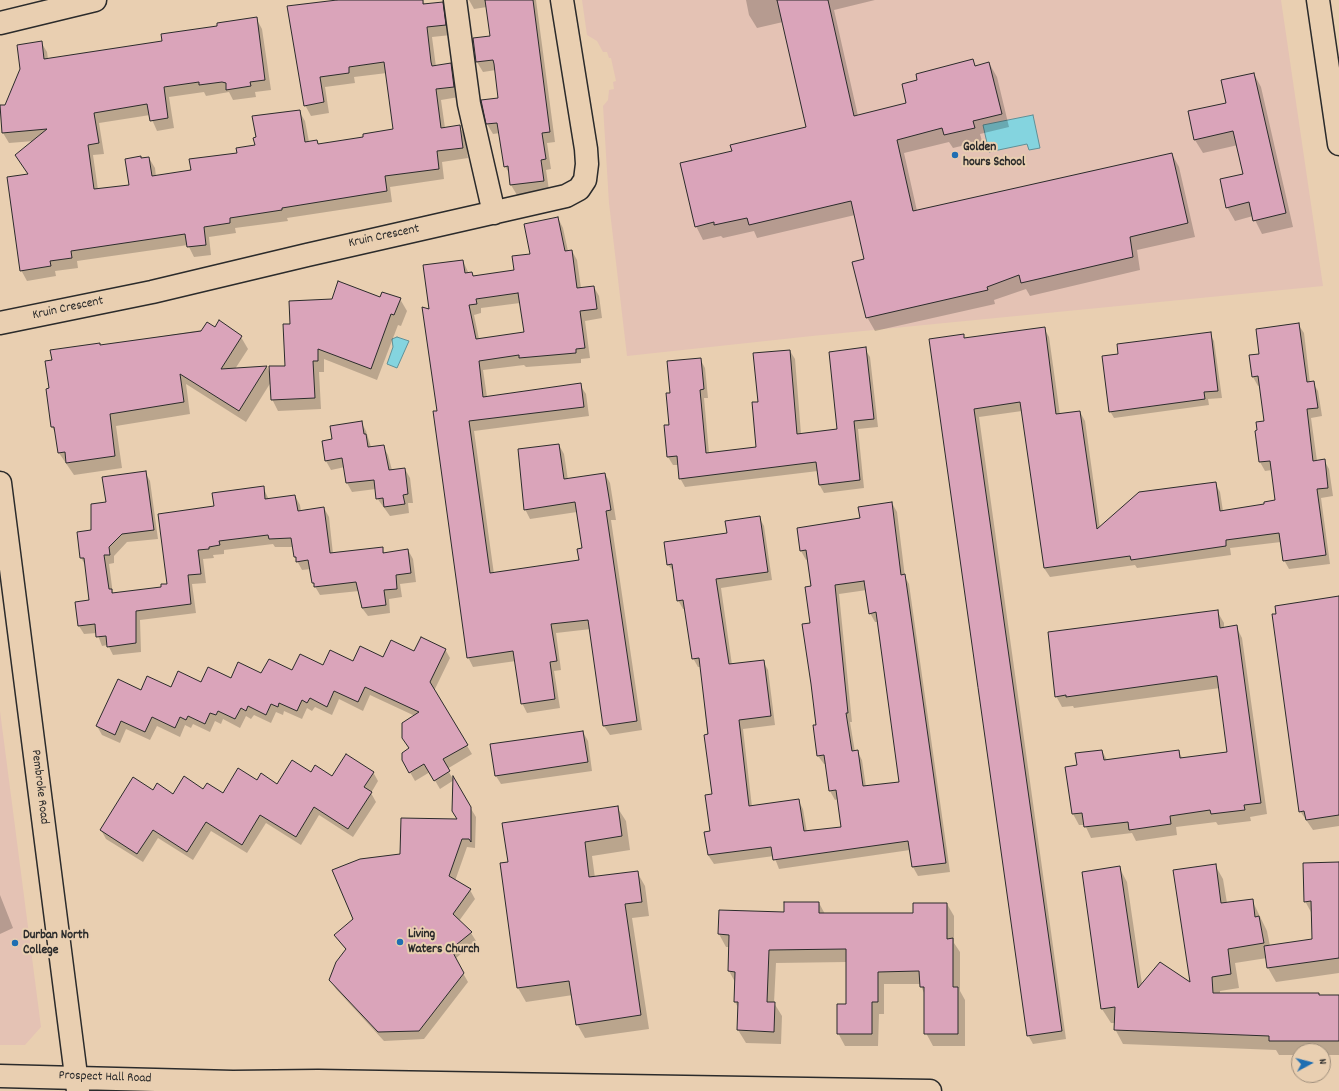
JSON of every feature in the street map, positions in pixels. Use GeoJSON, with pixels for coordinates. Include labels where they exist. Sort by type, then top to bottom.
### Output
{"type":"FeatureCollection","features":[{"type":"Feature","properties":{"kind":"street"},"geometry":{"type":"LineString","coordinates":[[0,23],[95,0]]}},
{"type":"Feature","properties":{"kind":"street"},"geometry":{"type":"LineString","coordinates":[[455,0],[469,104],[494,213]]}},
{"type":"Feature","properties":{"kind":"street","name":"Kruin Crescent"},"geometry":{"type":"LineString","coordinates":[[0,324],[152,292],[494,213],[566,196],[579,189],[584,180],[587,164],[586,149],[562,0]]}},
{"type":"Feature","properties":{"kind":"street"},"geometry":{"type":"LineString","coordinates":[[1318,0],[1339,144]]}},
{"type":"Feature","properties":{"kind":"street","name":"Pembroke Road"},"geometry":{"type":"LineString","coordinates":[[0,483],[77,1084]]}},
{"type":"Feature","properties":{"kind":"street","name":"Prospect Hall Road"},"geometry":{"type":"LineString","coordinates":[[0,1076],[77,1084],[334,1082],[930,1091]]}},
{"type":"Feature","properties":{"kind":"shaded area","name":"Golden hours School"},"geometry":{"type":"Polygon","coordinates":[[[582,0],[1281,0],[1323,286],[812,336],[627,356],[609,203],[603,106],[608,100],[609,90],[614,89],[613,82],[616,81],[611,58],[609,58],[607,52],[603,52],[597,41],[587,35],[582,0]]]}},
{"type":"Feature","properties":{"kind":"shaded area","name":"Durban North College"},"geometry":{"type":"Polygon","coordinates":[[[0,711],[41,1027],[25,1045],[0,1045],[0,711]]]}},
{"type":"Feature","properties":{"kind":"water"},"geometry":{"type":"Polygon","coordinates":[[[1033,115],[1040,148],[1029,150],[1027,144],[989,152],[983,125],[1033,115]]]}},
{"type":"Feature","properties":{"kind":"water"},"geometry":{"type":"Polygon","coordinates":[[[397,337],[409,341],[397,368],[387,364],[393,347],[392,339],[397,337]]]}},
{"type":"Feature","properties":{"kind":"building"},"geometry":{"type":"Polygon","coordinates":[[[337,0],[423,0],[423,4],[443,2],[446,25],[427,27],[431,62],[432,66],[451,63],[454,87],[436,89],[441,128],[460,125],[463,148],[437,151],[439,169],[385,176],[387,191],[230,218],[230,223],[204,227],[206,245],[187,247],[185,234],[71,251],[72,258],[50,261],[51,266],[20,271],[7,177],[28,174],[15,155],[47,129],[2,133],[0,105],[5,105],[20,69],[17,45],[42,41],[44,59],[162,41],[161,34],[217,26],[217,23],[257,17],[265,80],[250,82],[251,86],[226,90],[226,83],[222,82],[199,85],[199,82],[164,87],[168,118],[150,121],[147,104],[94,113],[99,143],[88,145],[94,189],[129,185],[125,159],[141,156],[141,158],[149,157],[152,176],[191,170],[189,159],[237,153],[236,148],[255,145],[253,138],[256,137],[252,116],[300,110],[305,142],[317,140],[318,144],[363,137],[363,134],[393,129],[384,62],[349,67],[349,73],[320,77],[324,102],[304,106],[287,6],[337,0]]]}},
{"type":"Feature","properties":{"kind":"building"},"geometry":{"type":"Polygon","coordinates":[[[485,0],[533,0],[550,132],[542,133],[546,159],[541,160],[544,181],[510,185],[508,166],[504,167],[497,123],[486,124],[481,100],[498,98],[494,64],[493,60],[476,62],[473,38],[490,36],[485,0]]]}},
{"type":"Feature","properties":{"kind":"building"},"geometry":{"type":"Polygon","coordinates":[[[777,0],[828,0],[854,116],[906,103],[902,84],[917,80],[916,74],[973,59],[975,66],[989,62],[1002,114],[973,121],[975,128],[944,135],[942,128],[897,140],[913,211],[1172,153],[1188,223],[1130,237],[1133,257],[1021,283],[1019,275],[987,287],[988,290],[866,318],[852,262],[864,259],[851,201],[749,225],[747,218],[714,225],[714,222],[695,227],[680,163],[732,151],[730,145],[806,127],[777,0]]]}},
{"type":"Feature","properties":{"kind":"building"},"geometry":{"type":"Polygon","coordinates":[[[1254,73],[1286,213],[1253,221],[1249,202],[1226,208],[1220,179],[1243,174],[1233,131],[1194,140],[1188,111],[1226,103],[1221,80],[1254,73]]]}},
{"type":"Feature","properties":{"kind":"building"},"geometry":{"type":"Polygon","coordinates":[[[558,217],[565,251],[572,250],[577,288],[594,286],[597,309],[580,311],[585,348],[576,349],[576,353],[519,358],[519,355],[479,361],[483,397],[581,383],[584,407],[469,421],[490,573],[579,560],[577,549],[582,548],[575,502],[524,510],[518,449],[559,444],[564,479],[605,473],[611,510],[606,511],[637,721],[603,726],[588,620],[551,624],[557,661],[550,662],[555,699],[521,704],[513,651],[467,658],[433,411],[437,411],[422,307],[429,309],[423,265],[463,260],[465,273],[472,272],[473,276],[514,270],[512,256],[530,254],[524,224],[558,217]],[[518,293],[476,299],[477,304],[469,305],[476,339],[524,332],[518,293]]]}},
{"type":"Feature","properties":{"kind":"building"},"geometry":{"type":"Polygon","coordinates":[[[338,281],[380,297],[382,292],[401,298],[394,315],[391,314],[371,369],[318,349],[318,361],[313,361],[315,398],[271,400],[269,366],[285,366],[283,324],[290,324],[289,301],[332,299],[338,281]]]}},
{"type":"Feature","properties":{"kind":"building"},"geometry":{"type":"Polygon","coordinates":[[[219,320],[242,336],[221,369],[267,366],[239,411],[180,374],[184,402],[110,414],[115,456],[66,463],[65,452],[58,453],[54,427],[51,427],[46,389],[49,388],[45,361],[52,360],[50,350],[100,343],[100,345],[201,331],[207,322],[215,327],[219,320]]]}},
{"type":"Feature","properties":{"kind":"building"},"geometry":{"type":"Polygon","coordinates":[[[1299,323],[1307,382],[1314,381],[1318,408],[1307,409],[1313,461],[1325,459],[1328,488],[1317,489],[1326,555],[1283,561],[1279,533],[1226,540],[1226,546],[1131,560],[1130,556],[1044,568],[1020,402],[974,409],[1062,1031],[1027,1036],[929,339],[964,334],[964,338],[1045,327],[1056,414],[1080,411],[1097,529],[1139,492],[1216,482],[1220,511],[1264,504],[1264,502],[1275,500],[1270,461],[1259,462],[1255,431],[1257,430],[1256,422],[1264,421],[1258,376],[1252,377],[1249,355],[1259,354],[1256,329],[1299,323]]]}},
{"type":"Feature","properties":{"kind":"building"},"geometry":{"type":"Polygon","coordinates":[[[1211,332],[1218,391],[1204,392],[1205,399],[1109,412],[1102,356],[1118,354],[1117,344],[1211,332]]]}},
{"type":"Feature","properties":{"kind":"building"},"geometry":{"type":"Polygon","coordinates":[[[866,347],[874,419],[854,421],[860,480],[819,485],[816,462],[679,479],[677,456],[667,457],[664,425],[669,425],[666,393],[670,393],[667,361],[701,358],[704,389],[700,390],[706,453],[756,447],[752,402],[758,402],[753,353],[790,350],[797,434],[837,429],[829,352],[866,347]]]}},
{"type":"Feature","properties":{"kind":"building"},"geometry":{"type":"Polygon","coordinates":[[[362,421],[368,447],[384,445],[389,470],[405,468],[408,494],[403,495],[405,504],[384,507],[383,498],[376,499],[374,480],[346,483],[342,458],[325,461],[322,441],[332,439],[330,426],[362,421]]]}},
{"type":"Feature","properties":{"kind":"building"},"geometry":{"type":"Polygon","coordinates":[[[146,471],[154,530],[122,534],[109,547],[110,555],[104,555],[109,589],[112,589],[112,593],[161,587],[161,584],[167,584],[158,514],[214,506],[212,493],[264,486],[265,499],[295,495],[298,511],[324,507],[330,553],[383,547],[383,553],[408,549],[411,573],[396,575],[397,589],[384,590],[386,605],[362,608],[356,582],[314,587],[308,560],[296,562],[291,538],[269,539],[268,535],[219,541],[220,545],[209,547],[209,549],[198,550],[201,574],[188,575],[191,604],[136,611],[136,643],[107,647],[106,636],[96,637],[95,624],[78,626],[75,602],[89,600],[84,558],[80,558],[77,532],[91,530],[91,504],[106,502],[102,477],[146,471]]]}},
{"type":"Feature","properties":{"kind":"building"},"geometry":{"type":"Polygon","coordinates":[[[892,502],[901,575],[905,574],[946,863],[912,867],[908,841],[773,860],[771,847],[708,855],[704,832],[710,831],[705,795],[712,794],[704,735],[708,734],[699,658],[692,659],[683,600],[677,601],[672,564],[667,565],[664,542],[727,533],[725,521],[760,516],[768,572],[716,579],[729,664],[764,660],[771,716],[739,720],[749,806],[799,799],[804,831],[841,827],[836,790],[829,791],[824,755],[817,756],[813,725],[816,725],[802,624],[810,623],[805,587],[811,586],[806,550],[800,551],[797,528],[860,518],[858,507],[892,502]],[[864,581],[835,585],[848,713],[846,713],[852,751],[858,750],[863,786],[899,782],[876,612],[869,614],[864,581]]]}},
{"type":"Feature","properties":{"kind":"building"},"geometry":{"type":"Polygon","coordinates":[[[1339,596],[1339,815],[1306,820],[1304,811],[1299,812],[1272,614],[1276,614],[1275,606],[1339,596]]]}},
{"type":"Feature","properties":{"kind":"building"},"geometry":{"type":"Polygon","coordinates":[[[1218,610],[1220,628],[1237,625],[1261,803],[1244,805],[1245,810],[1211,814],[1210,810],[1170,816],[1171,824],[1129,830],[1128,822],[1084,827],[1082,813],[1072,814],[1065,767],[1077,765],[1075,753],[1102,750],[1104,760],[1179,750],[1180,758],[1227,752],[1217,676],[1066,697],[1066,695],[1055,697],[1048,632],[1218,610]]]}},
{"type":"Feature","properties":{"kind":"building"},"geometry":{"type":"Polygon","coordinates":[[[421,637],[446,649],[430,682],[468,745],[443,759],[450,771],[434,781],[424,764],[409,773],[402,760],[402,753],[409,748],[402,738],[402,723],[419,712],[365,687],[358,702],[334,691],[327,707],[310,698],[307,703],[302,700],[297,711],[279,703],[278,707],[271,704],[266,715],[248,706],[246,711],[241,708],[235,719],[218,711],[216,715],[210,713],[205,724],[188,716],[186,720],[180,717],[175,728],[152,717],[145,732],[121,721],[115,735],[96,726],[118,679],[141,690],[147,676],[171,687],[178,671],[201,682],[208,667],[231,678],[238,662],[261,673],[269,659],[292,670],[300,654],[323,665],[330,650],[353,661],[360,646],[383,657],[391,640],[414,651],[421,637]]]}},
{"type":"Feature","properties":{"kind":"building"},"geometry":{"type":"Polygon","coordinates":[[[583,731],[588,762],[495,776],[490,744],[583,731]]]}},
{"type":"Feature","properties":{"kind":"building"},"geometry":{"type":"Polygon","coordinates":[[[346,754],[374,772],[364,787],[372,792],[348,829],[314,807],[296,837],[260,815],[242,845],[206,822],[187,852],[153,830],[137,854],[100,830],[133,777],[153,790],[157,783],[173,794],[184,776],[203,789],[207,783],[223,793],[238,768],[257,780],[261,773],[277,784],[292,760],[311,772],[315,765],[332,776],[346,754]]]}},
{"type":"Feature","properties":{"kind":"building","name":"Living Waters Church"},"geometry":{"type":"Polygon","coordinates":[[[453,776],[471,807],[471,842],[469,839],[462,839],[449,876],[471,889],[453,914],[472,932],[451,949],[464,973],[419,1031],[378,1032],[329,980],[336,962],[346,949],[334,935],[353,919],[332,870],[360,859],[400,854],[401,818],[457,819],[452,811],[453,776]]]}},
{"type":"Feature","properties":{"kind":"building"},"geometry":{"type":"Polygon","coordinates":[[[618,806],[622,836],[585,842],[589,877],[638,871],[642,902],[625,904],[641,1015],[576,1025],[569,981],[517,988],[500,863],[508,862],[502,823],[618,806]]]}},
{"type":"Feature","properties":{"kind":"building"},"geometry":{"type":"Polygon","coordinates":[[[1339,862],[1339,958],[1267,968],[1264,946],[1312,939],[1311,901],[1304,902],[1303,863],[1339,862]]]}},
{"type":"Feature","properties":{"kind":"building"},"geometry":{"type":"Polygon","coordinates":[[[1216,864],[1221,903],[1253,899],[1255,917],[1259,916],[1264,943],[1228,949],[1231,974],[1212,977],[1213,993],[1319,993],[1319,995],[1339,995],[1339,1041],[1269,1041],[1269,1036],[1114,1030],[1115,1007],[1101,1009],[1082,872],[1120,866],[1138,988],[1160,962],[1190,982],[1173,870],[1216,864]]]}},
{"type":"Feature","properties":{"kind":"building"},"geometry":{"type":"Polygon","coordinates":[[[784,902],[819,902],[819,913],[913,913],[913,903],[947,903],[947,939],[953,938],[953,987],[958,987],[958,1034],[924,1034],[924,987],[920,987],[919,971],[878,972],[878,1002],[872,1002],[872,1034],[837,1034],[837,1004],[846,1004],[846,949],[769,950],[767,1002],[775,1002],[774,1032],[737,1030],[738,1002],[734,1002],[735,972],[728,971],[729,935],[718,934],[719,910],[784,912],[784,902]]]}},
{"type":"Feature","properties":{"kind":"place","name":"Golden hours School"},"geometry":{"type":"Point","coordinates":[955,155]}},
{"type":"Feature","properties":{"kind":"place","name":"Living Waters Church"},"geometry":{"type":"Point","coordinates":[400,942]}},
{"type":"Feature","properties":{"kind":"place","name":"Durban North College"},"geometry":{"type":"Point","coordinates":[15,943]}}]}
